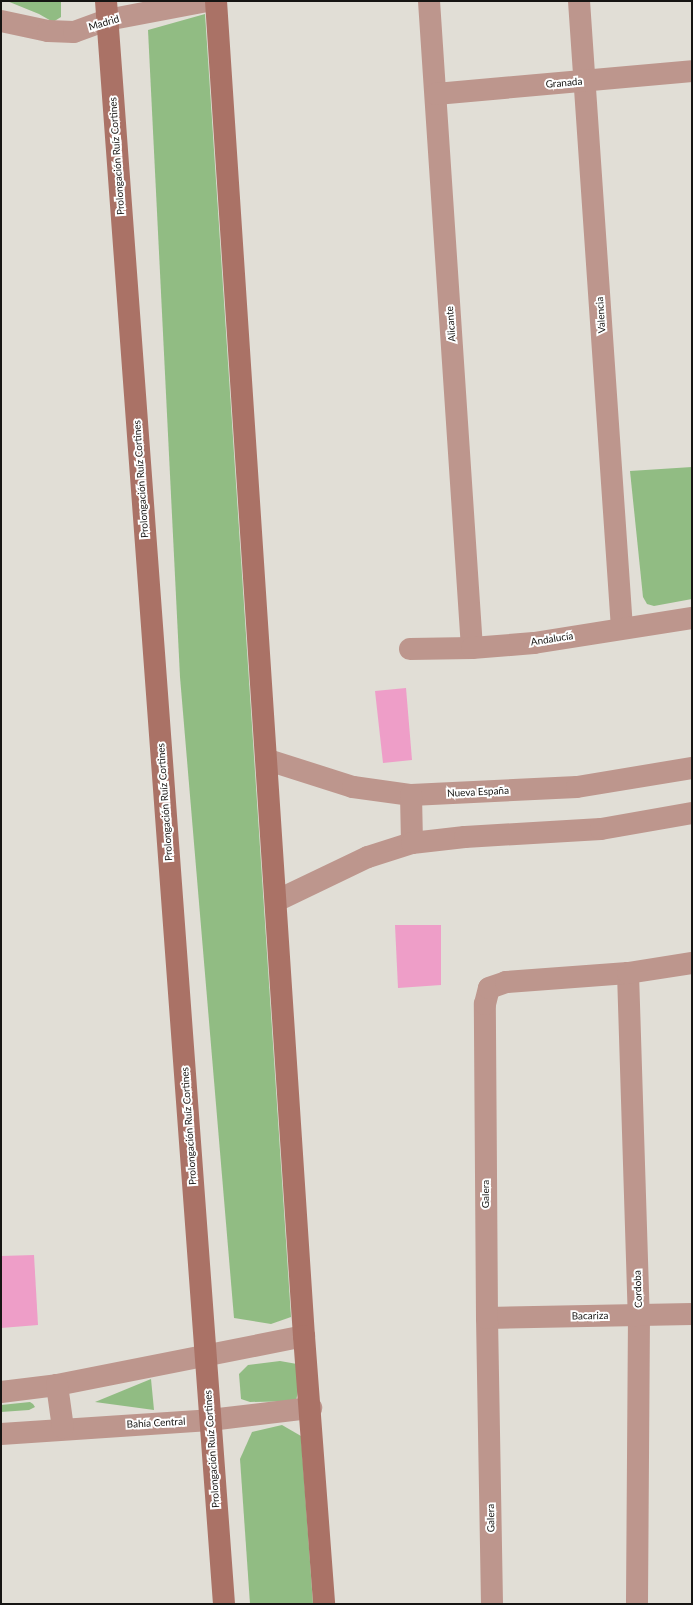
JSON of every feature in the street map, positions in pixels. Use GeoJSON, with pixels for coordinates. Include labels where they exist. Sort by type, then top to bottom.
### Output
{"type":"FeatureCollection","features":[{"type":"Feature","properties":{"kind":"main road"},"geometry":{"type":"LineString","coordinates":[[216,1],[268,760],[304,1336],[311,1408],[324,1604]]}},
{"type":"Feature","properties":{"kind":"main road","name":"Prolongación Ruíz Cortines"},"geometry":{"type":"LineString","coordinates":[[106,11],[224,1604]]}},
{"type":"Feature","properties":{"kind":"street","name":"Madrid"},"geometry":{"type":"LineString","coordinates":[[1,21],[48,31],[74,32],[106,11],[206,1]]}},
{"type":"Feature","properties":{"kind":"street","name":"Alicante"},"geometry":{"type":"LineString","coordinates":[[430,1],[472,648]]}},
{"type":"Feature","properties":{"kind":"street","name":"Valencia"},"geometry":{"type":"LineString","coordinates":[[578,1],[585,81],[622,628]]}},
{"type":"Feature","properties":{"kind":"street","name":"Granada"},"geometry":{"type":"LineString","coordinates":[[436,94],[692,71]]}},
{"type":"Feature","properties":{"kind":"street","name":"Andalucía"},"geometry":{"type":"LineString","coordinates":[[410,649],[472,648],[534,643],[692,618]]}},
{"type":"Feature","properties":{"kind":"street","name":"Nueva España"},"geometry":{"type":"LineString","coordinates":[[268,760],[353,786],[411,795],[577,787],[692,768]]}},
{"type":"Feature","properties":{"kind":"street"},"geometry":{"type":"LineString","coordinates":[[411,795],[412,843]]}},
{"type":"Feature","properties":{"kind":"street"},"geometry":{"type":"LineString","coordinates":[[276,901],[361,860],[412,843],[465,837],[601,829],[692,813]]}},
{"type":"Feature","properties":{"kind":"street","name":"Galera"},"geometry":{"type":"LineString","coordinates":[[492,1604],[487,1318],[485,1004],[490,988],[506,982],[628,973],[692,963]]}},
{"type":"Feature","properties":{"kind":"street","name":"Cordoba"},"geometry":{"type":"LineString","coordinates":[[628,973],[639,1315],[637,1604]]}},
{"type":"Feature","properties":{"kind":"street","name":"Bacariza"},"geometry":{"type":"LineString","coordinates":[[487,1318],[692,1314]]}},
{"type":"Feature","properties":{"kind":"street"},"geometry":{"type":"LineString","coordinates":[[1,1392],[57,1385],[304,1336]]}},
{"type":"Feature","properties":{"kind":"street"},"geometry":{"type":"LineString","coordinates":[[57,1385],[63,1428]]}},
{"type":"Feature","properties":{"kind":"street","name":"Bahía Central"},"geometry":{"type":"LineString","coordinates":[[1,1434],[63,1428],[210,1420],[311,1408]]}},
{"type":"Feature","properties":{"kind":"green space"},"geometry":{"type":"Polygon","coordinates":[[[7,1],[61,1],[61,17],[53,22],[39,14],[7,1]]]}},
{"type":"Feature","properties":{"kind":"green space"},"geometry":{"type":"Polygon","coordinates":[[[205,14],[291,1317],[271,1324],[234,1318],[180,677],[148,30],[205,14]]]}},
{"type":"Feature","properties":{"kind":"green space"},"geometry":{"type":"Polygon","coordinates":[[[692,467],[692,599],[654,606],[647,604],[643,597],[630,471],[692,467]]]}},
{"type":"Feature","properties":{"kind":"green space"},"geometry":{"type":"Polygon","coordinates":[[[280,1361],[297,1364],[300,1382],[296,1401],[250,1402],[241,1399],[239,1374],[248,1365],[280,1361]]]}},
{"type":"Feature","properties":{"kind":"green space"},"geometry":{"type":"Polygon","coordinates":[[[151,1379],[154,1410],[95,1402],[151,1379]]]}},
{"type":"Feature","properties":{"kind":"green space"},"geometry":{"type":"Polygon","coordinates":[[[30,1402],[35,1407],[29,1410],[1,1412],[1,1405],[30,1402]]]}},
{"type":"Feature","properties":{"kind":"green space"},"geometry":{"type":"Polygon","coordinates":[[[282,1425],[301,1436],[313,1604],[250,1604],[240,1459],[252,1432],[282,1425]]]}},
{"type":"Feature","properties":{"kind":"building"},"geometry":{"type":"Polygon","coordinates":[[[406,688],[412,760],[383,763],[375,691],[406,688]]]}},
{"type":"Feature","properties":{"kind":"building"},"geometry":{"type":"Polygon","coordinates":[[[395,925],[441,925],[441,985],[398,988],[395,925]]]}},
{"type":"Feature","properties":{"kind":"building"},"geometry":{"type":"Polygon","coordinates":[[[34,1255],[38,1325],[1,1328],[1,1256],[34,1255]]]}}]}
